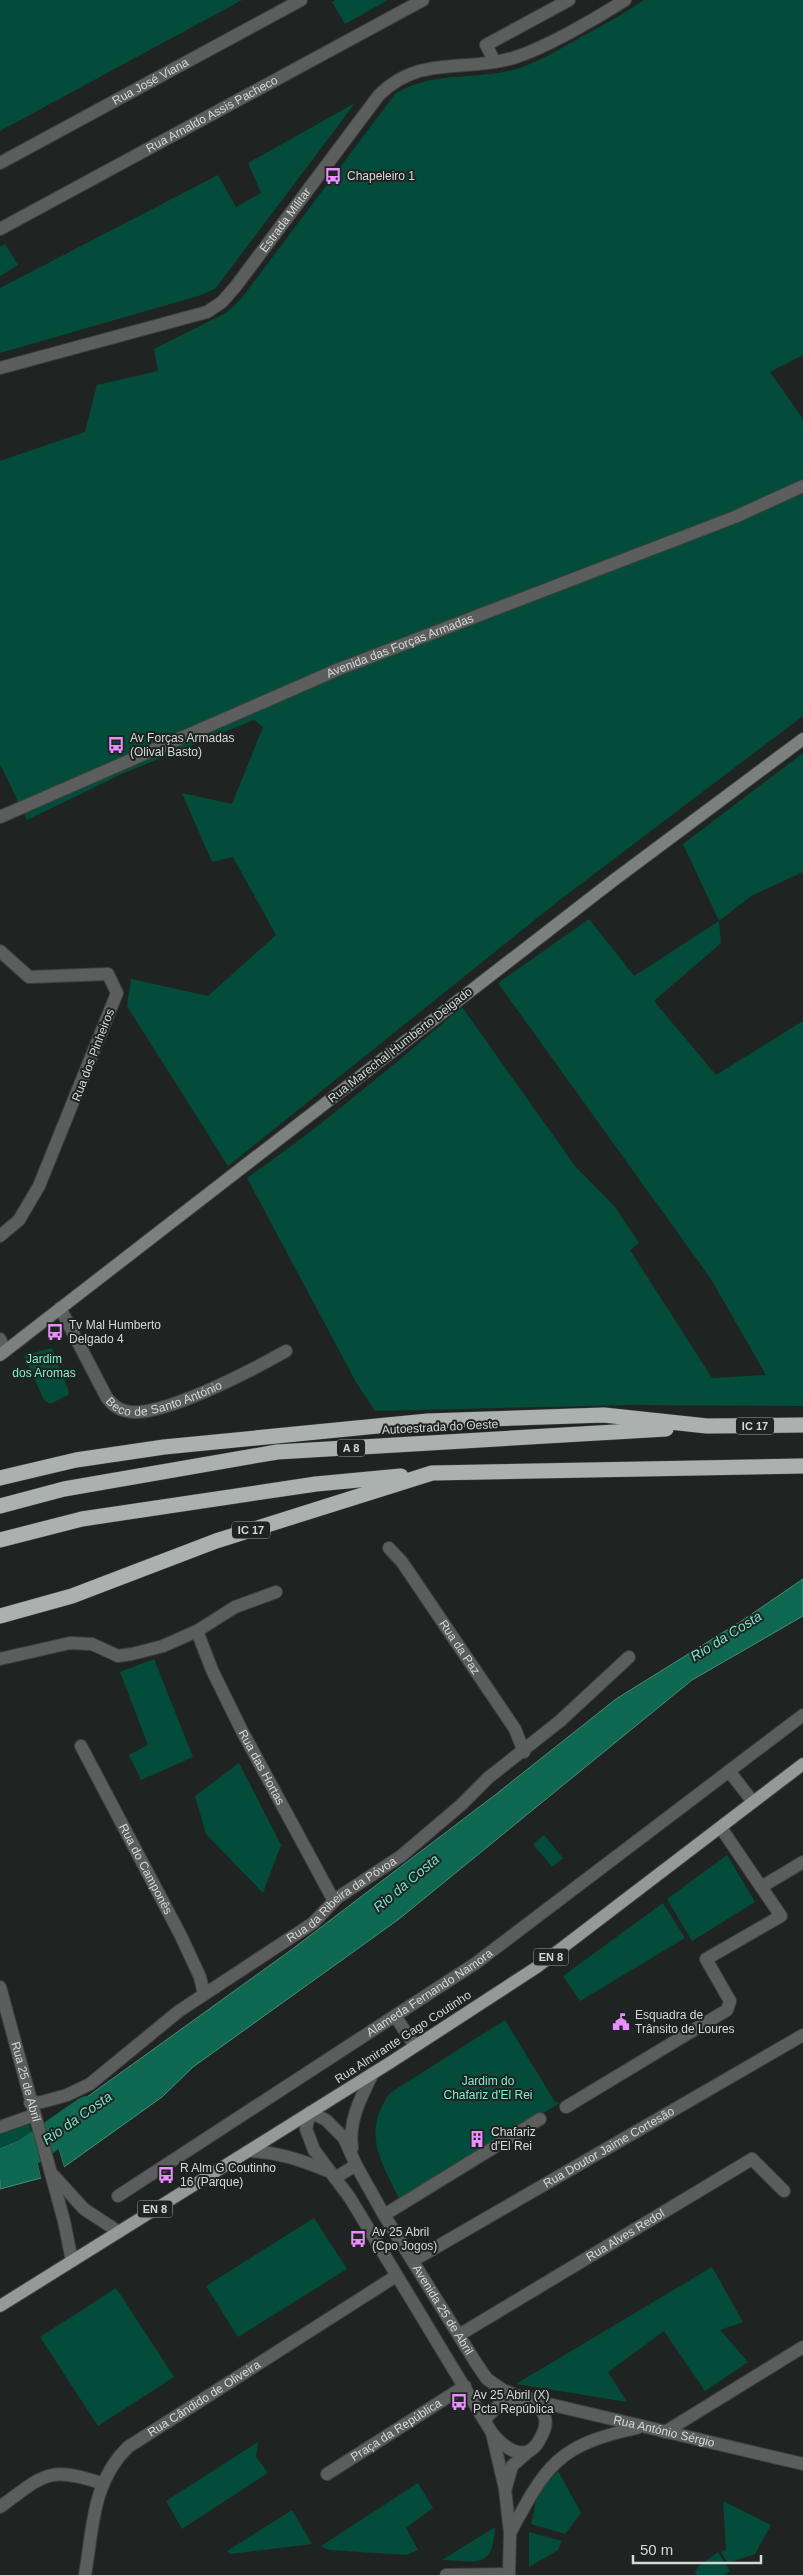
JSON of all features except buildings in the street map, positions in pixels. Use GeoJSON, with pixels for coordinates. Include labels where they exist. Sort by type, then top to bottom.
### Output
{"type":"FeatureCollection","features":[{"type":"Feature","properties":{"kind":"highway","name":"IC 17"},"geometry":{"type":"LineString","coordinates":[[0,1478],[76,1460],[164,1447],[428,1421],[604,1415],[707,1426],[803,1425]]}},
{"type":"Feature","properties":{"kind":"highway","name":"Autoestrada do Oeste"},"geometry":{"type":"LineString","coordinates":[[0,1506],[64,1489],[277,1452],[707,1426]]}},
{"type":"Feature","properties":{"kind":"highway","name":"IC 17"},"geometry":{"type":"LineString","coordinates":[[0,1616],[72,1596],[216,1541],[432,1473],[803,1466]]}},
{"type":"Feature","properties":{"kind":"highway"},"geometry":{"type":"LineString","coordinates":[[0,1540],[82,1519],[316,1484],[432,1473]]}},
{"type":"Feature","properties":{"kind":"main road","name":"Rua Almirante Gago Coutinho"},"geometry":{"type":"LineString","coordinates":[[0,2306],[373,2074],[537,1967],[803,1764]]}},
{"type":"Feature","properties":{"kind":"street","name":"Rua José Viana"},"geometry":{"type":"LineString","coordinates":[[0,163],[301,0]]}},
{"type":"Feature","properties":{"kind":"street","name":"Rua Arnaldo Assis Pacheco"},"geometry":{"type":"LineString","coordinates":[[0,229],[424,0]]}},
{"type":"Feature","properties":{"kind":"street"},"geometry":{"type":"LineString","coordinates":[[494,62],[486,45],[570,0]]}},
{"type":"Feature","properties":{"kind":"street","name":"Estrada Militar"},"geometry":{"type":"LineString","coordinates":[[0,368],[207,312],[222,302],[236,286],[379,95],[392,82],[408,73],[494,62],[534,50],[625,0]]}},
{"type":"Feature","properties":{"kind":"street","name":"Avenida das Forças Armadas"},"geometry":{"type":"LineString","coordinates":[[0,817],[338,669],[735,517],[803,486]]}},
{"type":"Feature","properties":{"kind":"street","name":"Rua Marechal Humberto Delgado"},"geometry":{"type":"LineString","coordinates":[[2,1348],[60,1308],[614,880],[803,739]]}},
{"type":"Feature","properties":{"kind":"street","name":"Rua dos Pinheiros"},"geometry":{"type":"LineString","coordinates":[[0,951],[29,977],[108,974],[117,993],[39,1186],[19,1220],[0,1236]]}},
{"type":"Feature","properties":{"kind":"street","name":"Beco de Santo António"},"geometry":{"type":"LineString","coordinates":[[60,1308],[107,1398],[114,1406],[127,1412],[164,1406],[188,1399],[256,1368],[286,1351]]}},
{"type":"Feature","properties":{"kind":"street","name":"Rua da Paz"},"geometry":{"type":"LineString","coordinates":[[389,1548],[402,1562],[490,1690],[515,1729],[524,1752]]}},
{"type":"Feature","properties":{"kind":"street"},"geometry":{"type":"LineString","coordinates":[[0,1660],[70,1643],[92,1644],[118,1656],[162,1646],[197,1631],[235,1607],[276,1592]]}},
{"type":"Feature","properties":{"kind":"street","name":"Rua das Hortas"},"geometry":{"type":"LineString","coordinates":[[197,1631],[212,1670],[256,1758],[334,1901]]}},
{"type":"Feature","properties":{"kind":"street","name":"Rua da Ribeira da Póvoa"},"geometry":{"type":"LineString","coordinates":[[30,2103],[42,2102],[67,2095],[90,2084],[179,2011],[313,1923],[334,1901],[401,1856],[461,1805],[488,1778],[524,1752],[629,1657]]}},
{"type":"Feature","properties":{"kind":"street","name":"Alameda Fernando Namora"},"geometry":{"type":"LineString","coordinates":[[118,2196],[476,1964],[803,1715]]}},
{"type":"Feature","properties":{"kind":"street","name":"Rua do Camponês"},"geometry":{"type":"LineString","coordinates":[[81,1746],[181,1936],[200,1977],[204,1994]]}},
{"type":"Feature","properties":{"kind":"street"},"geometry":{"type":"LineString","coordinates":[[729,1771],[754,1802]]}},
{"type":"Feature","properties":{"kind":"street"},"geometry":{"type":"LineString","coordinates":[[566,2107],[727,2010],[730,2001],[706,1959],[781,1916],[721,1828]]}},
{"type":"Feature","properties":{"kind":"street"},"geometry":{"type":"LineString","coordinates":[[761,1887],[803,1862]]}},
{"type":"Feature","properties":{"kind":"street","name":"Rua 25 de Abril"},"geometry":{"type":"LineString","coordinates":[[0,1987],[30,2103],[52,2174],[72,2261]]}},
{"type":"Feature","properties":{"kind":"street"},"geometry":{"type":"LineString","coordinates":[[395,2016],[416,2046]]}},
{"type":"Feature","properties":{"kind":"street","name":"Rua Doutor Jaime Cortesão"},"geometry":{"type":"LineString","coordinates":[[414,2260],[803,2035]]}},
{"type":"Feature","properties":{"kind":"street","name":"Avenida 25 de Abril"},"geometry":{"type":"LineString","coordinates":[[354,2160],[350,2136],[353,2122],[358,2103],[373,2074]]}},
{"type":"Feature","properties":{"kind":"street","name":"Avenida 25 de Abril"},"geometry":{"type":"LineString","coordinates":[[509,2575],[510,2533],[505,2489],[492,2433],[350,2198],[309,2140],[306,2129],[310,2112],[326,2120],[338,2130],[384,2215],[487,2379],[503,2390],[527,2399]]}},
{"type":"Feature","properties":{"kind":"street"},"geometry":{"type":"LineString","coordinates":[[0,2127],[35,2118]]}},
{"type":"Feature","properties":{"kind":"street"},"geometry":{"type":"LineString","coordinates":[[384,2215],[540,2119]]}},
{"type":"Feature","properties":{"kind":"street","name":"Avenida 25 de Abril"},"geometry":{"type":"LineString","coordinates":[[249,2150],[275,2152],[300,2159],[332,2175]]}},
{"type":"Feature","properties":{"kind":"street","name":"Rua Alves Redol"},"geometry":{"type":"LineString","coordinates":[[459,2335],[752,2159],[784,2191]]}},
{"type":"Feature","properties":{"kind":"street"},"geometry":{"type":"LineString","coordinates":[[332,2175],[354,2160]]}},
{"type":"Feature","properties":{"kind":"street","name":"Rua 25 de Abril"},"geometry":{"type":"LineString","coordinates":[[52,2174],[84,2209],[119,2232]]}},
{"type":"Feature","properties":{"kind":"street","name":"Rua Cândido de Oliveira"},"geometry":{"type":"LineString","coordinates":[[85,2575],[101,2483],[113,2462],[128,2447],[396,2276]]}},
{"type":"Feature","properties":{"kind":"street"},"geometry":{"type":"LineString","coordinates":[[665,2432],[803,2348]]}},
{"type":"Feature","properties":{"kind":"street","name":"Praça da República"},"geometry":{"type":"LineString","coordinates":[[327,2474],[465,2386]]}},
{"type":"Feature","properties":{"kind":"street"},"geometry":{"type":"LineString","coordinates":[[485,2419],[501,2403],[512,2398],[527,2399],[541,2409],[545,2418],[545,2428]]}},
{"type":"Feature","properties":{"kind":"street","name":"Rua António Sérgio"},"geometry":{"type":"LineString","coordinates":[[527,2399],[803,2464]]}},
{"type":"Feature","properties":{"kind":"street"},"geometry":{"type":"LineString","coordinates":[[492,2433],[513,2451],[531,2450],[538,2443],[545,2428],[558,2415],[574,2411]]}},
{"type":"Feature","properties":{"kind":"street"},"geometry":{"type":"LineString","coordinates":[[510,2533],[532,2493],[561,2457],[578,2445],[601,2436],[642,2426]]}},
{"type":"Feature","properties":{"kind":"street","name":"Avenida 25 de Abril"},"geometry":{"type":"LineString","coordinates":[[505,2489],[512,2466],[531,2450]]}},
{"type":"Feature","properties":{"kind":"street"},"geometry":{"type":"LineString","coordinates":[[0,2507],[41,2478],[55,2474],[77,2476],[101,2483]]}},
{"type":"Feature","properties":{"kind":"street"},"geometry":{"type":"LineString","coordinates":[[446,2575],[509,2575]]}},
{"type":"Feature","properties":{"kind":"green space"},"geometry":{"type":"Polygon","coordinates":[[[0,0],[242,0],[0,131],[0,0]]]}},
{"type":"Feature","properties":{"kind":"green space"},"geometry":{"type":"Polygon","coordinates":[[[336,0],[388,0],[345,24],[332,2],[336,0]]]}},
{"type":"Feature","properties":{"kind":"green space"},"geometry":{"type":"Polygon","coordinates":[[[644,0],[803,0],[803,355],[770,372],[803,419],[803,716],[557,902],[228,1166],[127,1006],[131,979],[208,996],[276,935],[233,857],[212,862],[182,793],[232,804],[263,727],[254,720],[124,773],[27,820],[0,764],[0,461],[85,432],[97,385],[158,371],[154,349],[226,313],[241,299],[395,94],[425,82],[505,72],[520,68],[559,50],[644,0]]]}},
{"type":"Feature","properties":{"kind":"green space"},"geometry":{"type":"Polygon","coordinates":[[[355,103],[215,289],[198,296],[0,353],[0,288],[218,175],[236,207],[261,193],[248,163],[355,103]]]}},
{"type":"Feature","properties":{"kind":"green space"},"geometry":{"type":"Polygon","coordinates":[[[5,244],[18,265],[0,276],[0,247],[5,244]]]}},
{"type":"Feature","properties":{"kind":"green space"},"geometry":{"type":"Polygon","coordinates":[[[803,753],[803,872],[751,896],[719,921],[683,844],[803,753]]]}},
{"type":"Feature","properties":{"kind":"green space"},"geometry":{"type":"Polygon","coordinates":[[[589,919],[634,976],[719,921],[721,943],[654,1001],[716,1075],[803,1021],[803,1406],[630,1405],[375,1411],[356,1382],[247,1178],[330,1117],[462,1007],[575,1166],[615,1207],[639,1243],[630,1250],[712,1378],[766,1375],[711,1279],[498,983],[589,919]]]}},
{"type":"Feature","properties":{"kind":"green space","name":"Jardim dos Aromas"},"geometry":{"type":"Polygon","coordinates":[[[52,1348],[69,1392],[68,1395],[50,1404],[44,1400],[24,1356],[28,1352],[33,1353],[52,1348]]]}},
{"type":"Feature","properties":{"kind":"green space"},"geometry":{"type":"Polygon","coordinates":[[[154,1659],[193,1757],[141,1780],[129,1755],[148,1745],[120,1672],[154,1659]]]}},
{"type":"Feature","properties":{"kind":"green space"},"geometry":{"type":"Polygon","coordinates":[[[239,1763],[281,1845],[263,1893],[206,1834],[195,1796],[239,1763]]]}},
{"type":"Feature","properties":{"kind":"green space"},"geometry":{"type":"Polygon","coordinates":[[[544,1835],[563,1858],[552,1867],[533,1844],[544,1835]]]}},
{"type":"Feature","properties":{"kind":"green space"},"geometry":{"type":"Polygon","coordinates":[[[727,1855],[755,1902],[692,1941],[667,1899],[727,1855]]]}},
{"type":"Feature","properties":{"kind":"green space"},"geometry":{"type":"Polygon","coordinates":[[[663,1903],[685,1938],[580,2001],[563,1976],[663,1903]]]}},
{"type":"Feature","properties":{"kind":"green space","name":"Jardim do Chafariz d'El Rei"},"geometry":{"type":"Polygon","coordinates":[[[505,2020],[555,2102],[560,2103],[399,2198],[380,2158],[377,2146],[377,2121],[390,2093],[505,2020]]]}},
{"type":"Feature","properties":{"kind":"green space"},"geometry":{"type":"Polygon","coordinates":[[[29,2124],[32,2136],[0,2149],[0,2133],[29,2124]]]}},
{"type":"Feature","properties":{"kind":"green space"},"geometry":{"type":"Polygon","coordinates":[[[314,2218],[347,2269],[238,2337],[206,2286],[314,2218]]]}},
{"type":"Feature","properties":{"kind":"green space"},"geometry":{"type":"Polygon","coordinates":[[[712,2267],[743,2322],[720,2330],[748,2362],[705,2391],[664,2331],[608,2372],[627,2402],[516,2384],[712,2267]]]}},
{"type":"Feature","properties":{"kind":"green space"},"geometry":{"type":"Polygon","coordinates":[[[116,2288],[174,2377],[98,2426],[40,2337],[116,2288]]]}},
{"type":"Feature","properties":{"kind":"green space"},"geometry":{"type":"Polygon","coordinates":[[[258,2442],[256,2457],[268,2473],[182,2529],[166,2501],[258,2442]]]}},
{"type":"Feature","properties":{"kind":"green space"},"geometry":{"type":"Polygon","coordinates":[[[558,2471],[581,2513],[565,2534],[531,2524],[538,2493],[558,2471]]]}},
{"type":"Feature","properties":{"kind":"green space"},"geometry":{"type":"Polygon","coordinates":[[[418,2483],[433,2508],[406,2528],[418,2550],[406,2555],[329,2550],[321,2546],[418,2483]]]}},
{"type":"Feature","properties":{"kind":"green space"},"geometry":{"type":"Polygon","coordinates":[[[723,2501],[771,2525],[755,2554],[728,2563],[721,2552],[726,2549],[723,2501]]]}},
{"type":"Feature","properties":{"kind":"green space"},"geometry":{"type":"Polygon","coordinates":[[[292,2510],[312,2544],[230,2554],[227,2551],[292,2510]]]}},
{"type":"Feature","properties":{"kind":"green space"},"geometry":{"type":"Polygon","coordinates":[[[495,2527],[494,2541],[487,2557],[474,2561],[442,2560],[495,2527]]]}},
{"type":"Feature","properties":{"kind":"green space"},"geometry":{"type":"Polygon","coordinates":[[[529,2532],[562,2541],[558,2550],[529,2567],[529,2532]]]}},
{"type":"Feature","properties":{"kind":"green space"},"geometry":{"type":"Polygon","coordinates":[[[718,2552],[730,2571],[724,2575],[697,2575],[695,2572],[700,2565],[718,2552]]]}},
{"type":"Feature","properties":{"kind":"water"},"geometry":{"type":"Polygon","coordinates":[[[803,1579],[803,1616],[692,1680],[399,1919],[193,2067],[162,2097],[64,2167],[51,2123],[287,1953],[495,1795],[616,1699],[743,1620],[803,1579]]]}},
{"type":"Feature","properties":{"kind":"water"},"geometry":{"type":"Polygon","coordinates":[[[32,2136],[41,2178],[0,2189],[0,2149],[32,2136]]]}},
{"type":"Feature","properties":{"kind":"pier"},"geometry":{"type":"Polygon","coordinates":[[[50,2120],[64,2167],[62,2168],[48,2124],[50,2120]]]}},
{"type":"Feature","properties":{"kind":"pier"},"geometry":{"type":"Polygon","coordinates":[[[31,2133],[34,2135],[43,2177],[41,2178],[31,2133]]]}},
{"type":"Feature","properties":{"kind":"waterway","name":"Rio da Costa"},"geometry":{"type":"LineString","coordinates":[[0,2165],[24,2155],[87,2111]]}},
{"type":"Feature","properties":{"kind":"place","name":"Chapeleiro 1"},"geometry":{"type":"Point","coordinates":[333,176]}},
{"type":"Feature","properties":{"kind":"place","name":"Av Forças Armadas (Olival Basto)"},"geometry":{"type":"Point","coordinates":[116,745]}},
{"type":"Feature","properties":{"kind":"place","name":"Tv Mal Humberto Delgado 4"},"geometry":{"type":"Point","coordinates":[55,1332]}},
{"type":"Feature","properties":{"kind":"place","name":"Esquadra de Trânsito de Loures"},"geometry":{"type":"Point","coordinates":[621,2022]}},
{"type":"Feature","properties":{"kind":"place","name":"Chafariz d'El Rei"},"geometry":{"type":"Point","coordinates":[477,2139]}},
{"type":"Feature","properties":{"kind":"place","name":"R Alm G Coutinho 16 (Parque)"},"geometry":{"type":"Point","coordinates":[166,2175]}},
{"type":"Feature","properties":{"kind":"place","name":"Av 25 Abril (Cpo Jogos)"},"geometry":{"type":"Point","coordinates":[358,2239]}},
{"type":"Feature","properties":{"kind":"place","name":"Av 25 Abril (X) Pcta República"},"geometry":{"type":"Point","coordinates":[459,2402]}}]}
